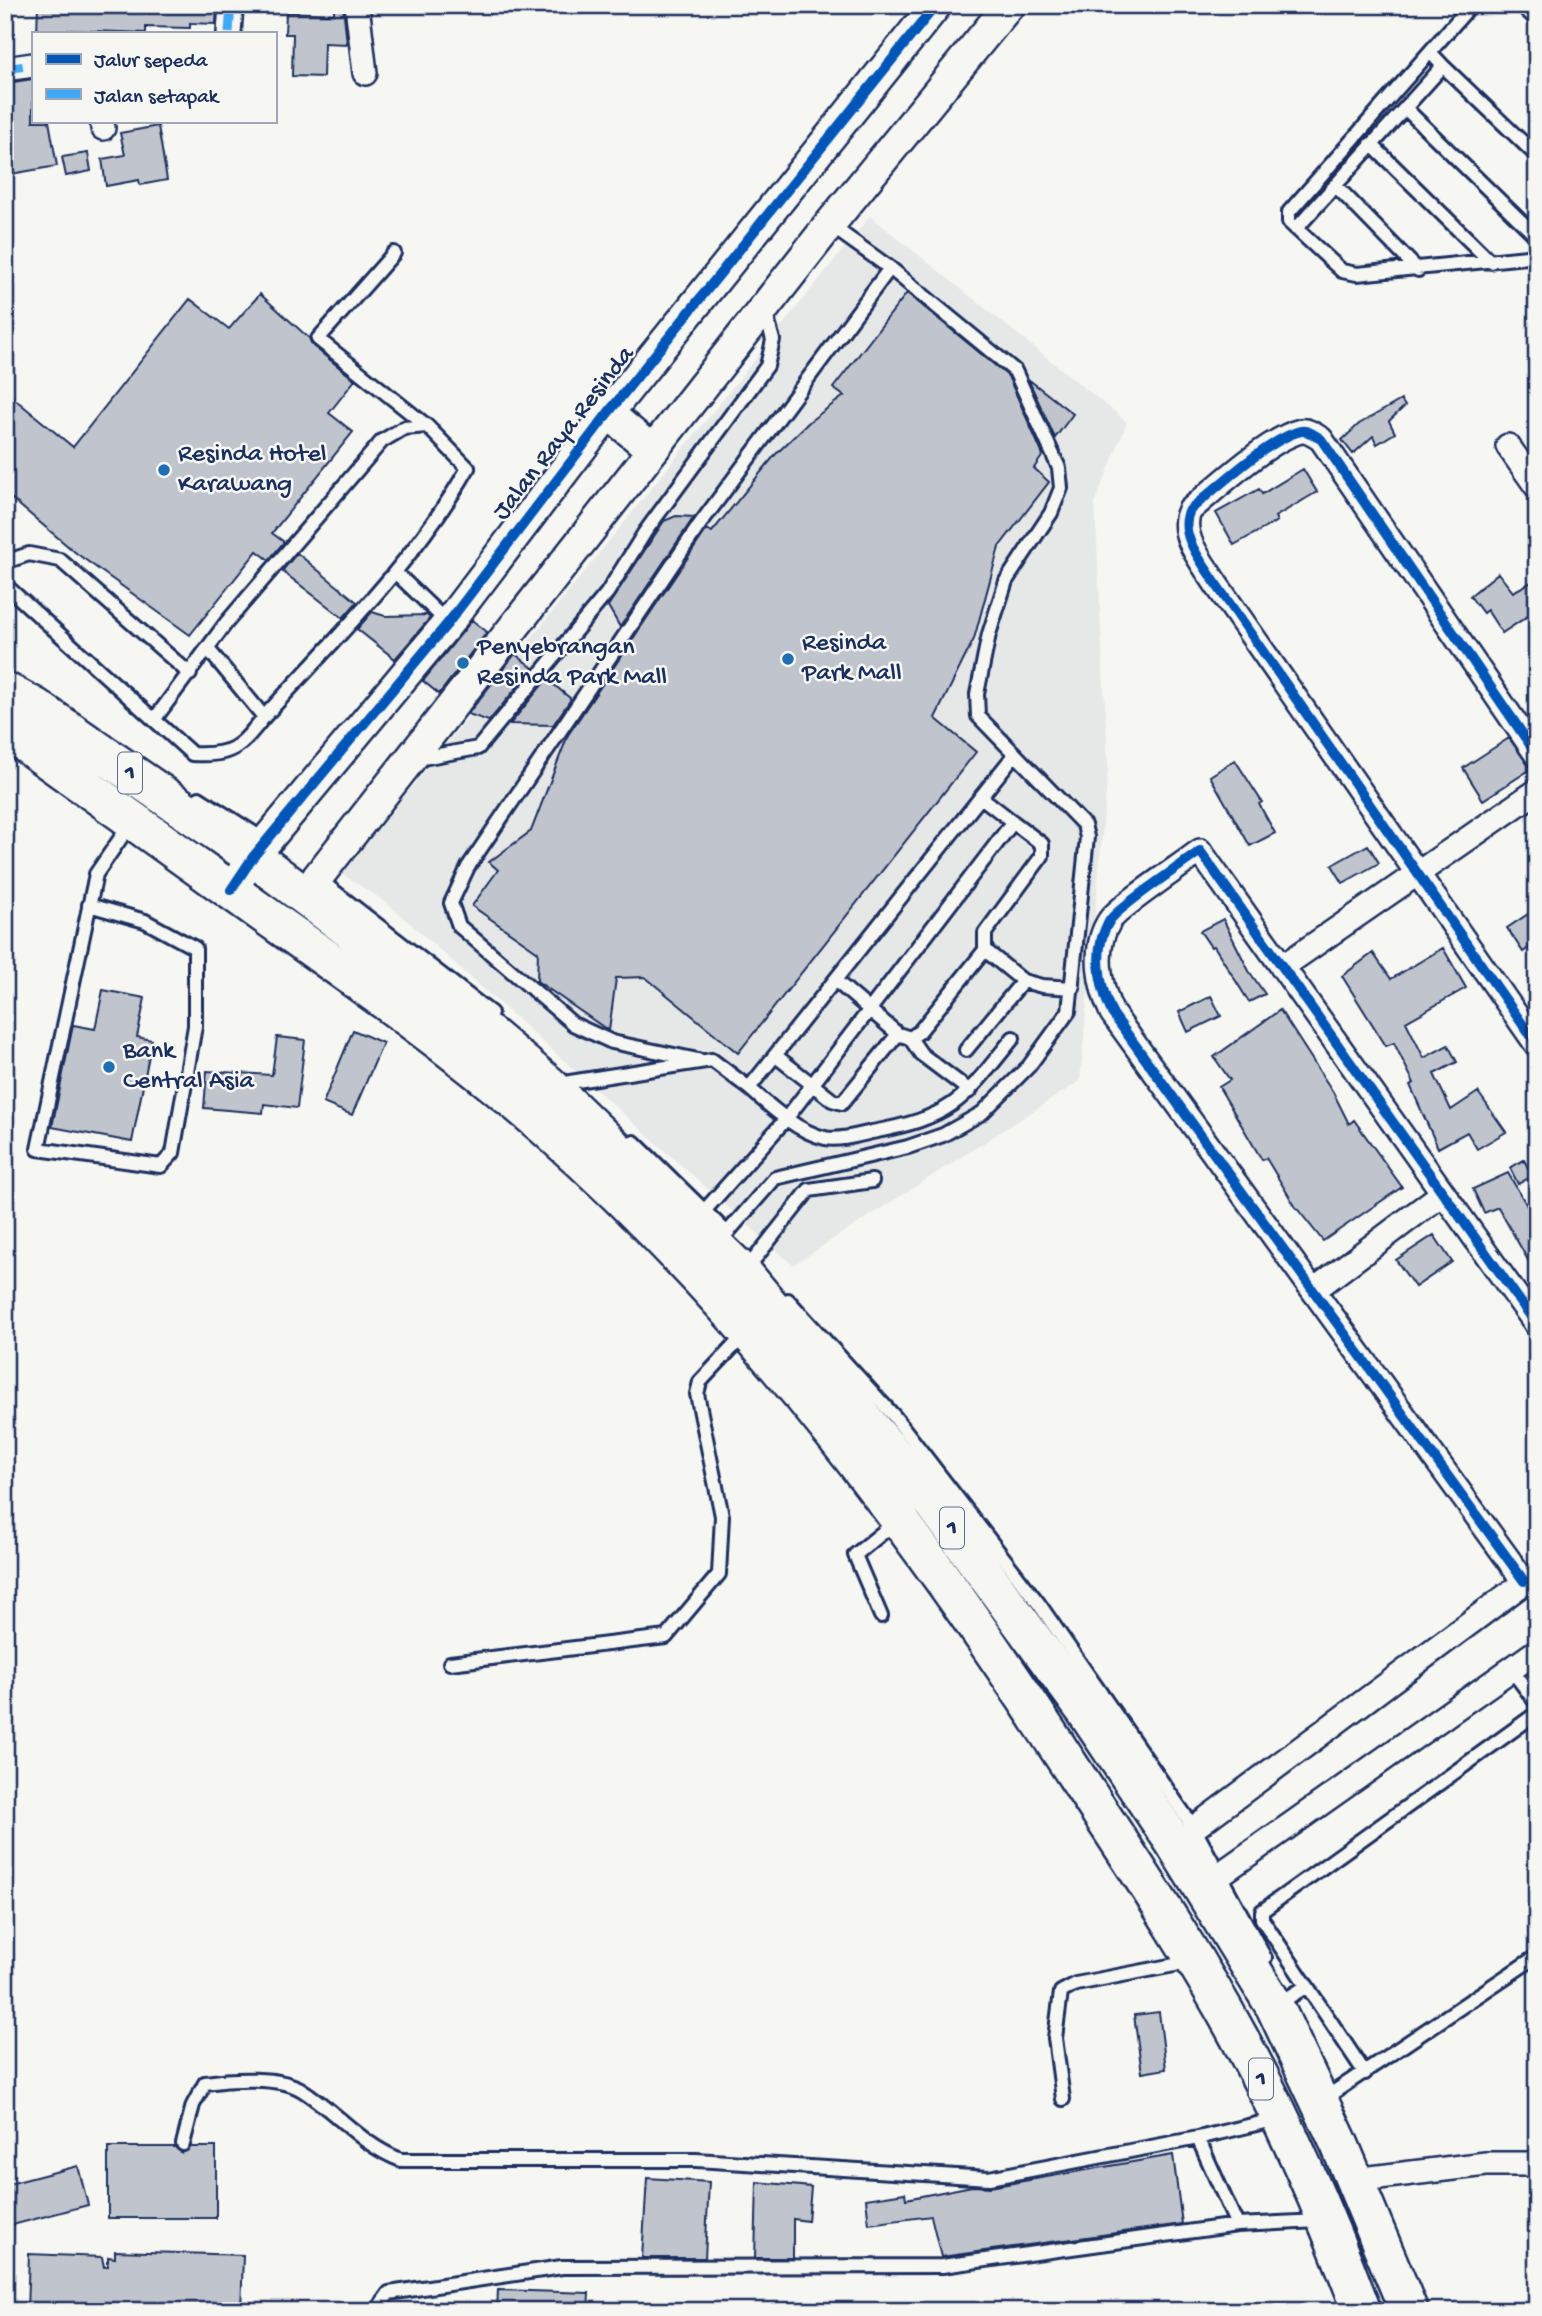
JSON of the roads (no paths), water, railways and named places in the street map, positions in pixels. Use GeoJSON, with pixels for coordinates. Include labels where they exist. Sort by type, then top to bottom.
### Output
{"type":"FeatureCollection","features":[{"type":"Feature","properties":{"kind":"main road","name":"1"},"geometry":{"type":"LineString","coordinates":[[5,691],[35,707],[260,849],[559,1094],[743,1273],[935,1504],[1084,1709],[1175,1844],[1275,2007],[1339,2143],[1409,2311]]}},
{"type":"Feature","properties":{"kind":"main road","name":"1"},"geometry":{"type":"LineString","coordinates":[[5,729],[393,1005],[509,1096],[667,1245],[841,1442],[901,1518],[1039,1718],[1195,1961],[1281,2118],[1328,2220],[1362,2311]]}},
{"type":"Feature","properties":{"kind":"street"},"geometry":{"type":"LineString","coordinates":[[229,32],[231,5]]}},
{"type":"Feature","properties":{"kind":"street"},"geometry":{"type":"LineString","coordinates":[[357,5],[365,73]]}},
{"type":"Feature","properties":{"kind":"street","name":"Jalan Raya Resinda"},"geometry":{"type":"LineString","coordinates":[[231,890],[260,849],[448,623],[608,413],[936,5]]}},
{"type":"Feature","properties":{"kind":"street"},"geometry":{"type":"LineString","coordinates":[[317,878],[830,224],[1009,5]]}},
{"type":"Feature","properties":{"kind":"street"},"geometry":{"type":"LineString","coordinates":[[5,69],[32,65]]}},
{"type":"Feature","properties":{"kind":"street"},"geometry":{"type":"LineString","coordinates":[[608,413],[652,450]]}},
{"type":"Feature","properties":{"kind":"street"},"geometry":{"type":"LineString","coordinates":[[1537,755],[1321,439],[1309,431],[1281,441],[1190,510],[1185,526],[1189,539],[1216,584],[1420,872],[1537,1045]]}},
{"type":"Feature","properties":{"kind":"street"},"geometry":{"type":"LineString","coordinates":[[1508,446],[1537,487]]}},
{"type":"Feature","properties":{"kind":"street"},"geometry":{"type":"LineString","coordinates":[[1282,967],[1537,791]]}},
{"type":"Feature","properties":{"kind":"street"},"geometry":{"type":"LineString","coordinates":[[1194,1828],[1531,1577],[1314,1290],[1112,1013],[1104,998],[1099,957],[1111,919],[1200,851],[1537,1325]]}},
{"type":"Feature","properties":{"kind":"street"},"geometry":{"type":"LineString","coordinates":[[1314,1290],[1443,1194]]}},
{"type":"Feature","properties":{"kind":"street"},"geometry":{"type":"LineString","coordinates":[[1222,1873],[1537,1651]]}},
{"type":"Feature","properties":{"kind":"street"},"geometry":{"type":"LineString","coordinates":[[1371,2178],[1486,2164],[1537,2164]]}},
{"type":"Feature","properties":{"kind":"lane"},"geometry":{"type":"LineString","coordinates":[[1458,5],[1458,20]]}},
{"type":"Feature","properties":{"kind":"lane"},"geometry":{"type":"LineString","coordinates":[[1471,5],[1289,212],[1289,222],[1342,271],[1357,274],[1537,256]]}},
{"type":"Feature","properties":{"kind":"lane"},"geometry":{"type":"LineString","coordinates":[[1521,5],[1537,20]]}},
{"type":"Feature","properties":{"kind":"lane"},"geometry":{"type":"LineString","coordinates":[[1430,52],[1537,156]]}},
{"type":"Feature","properties":{"kind":"lane"},"geometry":{"type":"LineString","coordinates":[[1296,229],[1443,66]]}},
{"type":"Feature","properties":{"kind":"lane"},"geometry":{"type":"LineString","coordinates":[[1406,108],[1537,237]]}},
{"type":"Feature","properties":{"kind":"lane"},"geometry":{"type":"LineString","coordinates":[[1371,144],[1490,262]]}},
{"type":"Feature","properties":{"kind":"lane"},"geometry":{"type":"LineString","coordinates":[[1335,185],[1418,270]]}},
{"type":"Feature","properties":{"kind":"lane"},"geometry":{"type":"LineString","coordinates":[[744,1252],[780,1175],[908,1147],[943,1135],[982,1113],[1029,1066],[1069,1012],[1087,838],[1084,825],[978,716],[977,694],[989,634],[1006,581],[1051,513],[1061,488],[1059,468],[1015,371],[890,268],[830,224]]}},
{"type":"Feature","properties":{"kind":"lane"},"geometry":{"type":"LineString","coordinates":[[5,585],[192,754],[217,756],[239,748],[395,572],[447,505],[468,468],[427,426],[318,340],[394,253]]}},
{"type":"Feature","properties":{"kind":"lane"},"geometry":{"type":"LineString","coordinates":[[698,1060],[612,1042],[573,1024],[459,926],[451,903],[468,867],[700,524],[890,268]]}},
{"type":"Feature","properties":{"kind":"lane"},"geometry":{"type":"LineString","coordinates":[[408,761],[478,748],[607,593],[645,532],[767,366],[773,340],[765,310]]}},
{"type":"Feature","properties":{"kind":"lane"},"geometry":{"type":"LineString","coordinates":[[154,720],[226,623],[382,441],[404,428],[427,426]]}},
{"type":"Feature","properties":{"kind":"lane"},"geometry":{"type":"LineString","coordinates":[[5,562],[29,554],[60,560],[190,674]]}},
{"type":"Feature","properties":{"kind":"lane"},"geometry":{"type":"LineString","coordinates":[[395,572],[448,623]]}},
{"type":"Feature","properties":{"kind":"lane"},"geometry":{"type":"LineString","coordinates":[[208,649],[264,717]]}},
{"type":"Feature","properties":{"kind":"lane"},"geometry":{"type":"LineString","coordinates":[[5,675],[107,740]]}},
{"type":"Feature","properties":{"kind":"lane"},"geometry":{"type":"LineString","coordinates":[[749,1088],[1015,754]]}},
{"type":"Feature","properties":{"kind":"lane"},"geometry":{"type":"LineString","coordinates":[[187,790],[260,849]]}},
{"type":"Feature","properties":{"kind":"lane"},"geometry":{"type":"LineString","coordinates":[[776,1056],[842,1104],[904,1036],[931,1017],[985,950],[985,933],[1043,850],[1042,844],[981,797]]}},
{"type":"Feature","properties":{"kind":"lane"},"geometry":{"type":"LineString","coordinates":[[89,905],[145,921],[195,948],[195,1027],[173,1153],[161,1166],[38,1149],[89,905],[101,862],[133,820]]}},
{"type":"Feature","properties":{"kind":"lane"},"geometry":{"type":"LineString","coordinates":[[705,1210],[813,1085],[1013,822]]}},
{"type":"Feature","properties":{"kind":"lane"},"geometry":{"type":"LineString","coordinates":[[317,878],[499,1020]]}},
{"type":"Feature","properties":{"kind":"lane"},"geometry":{"type":"LineString","coordinates":[[985,950],[1023,981],[1042,986],[1073,988]]}},
{"type":"Feature","properties":{"kind":"lane"},"geometry":{"type":"LineString","coordinates":[[836,981],[904,1036],[921,1054],[970,1091]]}},
{"type":"Feature","properties":{"kind":"lane"},"geometry":{"type":"LineString","coordinates":[[966,1050],[1023,981]]}},
{"type":"Feature","properties":{"kind":"lane"},"geometry":{"type":"LineString","coordinates":[[570,1082],[698,1060],[712,1060],[786,1119],[826,1138],[867,1134],[925,1120],[957,1104],[1013,1038]]}},
{"type":"Feature","properties":{"kind":"lane"},"geometry":{"type":"LineString","coordinates":[[628,1136],[705,1210],[744,1252]]}},
{"type":"Feature","properties":{"kind":"lane"},"geometry":{"type":"LineString","coordinates":[[744,1252],[809,1190],[872,1181]]}},
{"type":"Feature","properties":{"kind":"lane"},"geometry":{"type":"LineString","coordinates":[[779,1290],[894,1416],[1039,1604],[1194,1828],[1222,1873],[1269,1965]]}},
{"type":"Feature","properties":{"kind":"lane"},"geometry":{"type":"LineString","coordinates":[[450,1663],[666,1637],[719,1574],[722,1516],[696,1394],[700,1382],[746,1333]]}},
{"type":"Feature","properties":{"kind":"lane"},"geometry":{"type":"LineString","coordinates":[[881,1616],[854,1559],[855,1551],[901,1518]]}},
{"type":"Feature","properties":{"kind":"lane"},"geometry":{"type":"LineString","coordinates":[[1511,1669],[1537,1704]]}},
{"type":"Feature","properties":{"kind":"lane"},"geometry":{"type":"LineString","coordinates":[[1365,2073],[1262,1919],[1262,1911],[1537,1713]]}},
{"type":"Feature","properties":{"kind":"lane"},"geometry":{"type":"LineString","coordinates":[[1334,2093],[1537,1956]]}},
{"type":"Feature","properties":{"kind":"lane"},"geometry":{"type":"LineString","coordinates":[[1063,2099],[1055,2038],[1061,1992],[1076,1984],[1195,1961]]}},
{"type":"Feature","properties":{"kind":"lane"},"geometry":{"type":"LineString","coordinates":[[1286,1999],[1307,1986]]}},
{"type":"Feature","properties":{"kind":"lane"},"geometry":{"type":"LineString","coordinates":[[183,2144],[192,2105],[205,2083],[242,2077],[300,2089],[380,2152],[401,2160],[696,2160],[989,2178],[1198,2138],[1281,2118]]}},
{"type":"Feature","properties":{"kind":"lane"},"geometry":{"type":"LineString","coordinates":[[1198,2138],[1237,2225]]}},
{"type":"Feature","properties":{"kind":"lane"},"geometry":{"type":"LineString","coordinates":[[376,2311],[389,2293],[562,2267],[942,2266],[1237,2225],[1328,2220]]}},
{"type":"Feature","properties":{"kind":"place","name":"Resinda Hotel Karawang"},"geometry":{"type":"Point","coordinates":[164,470]}},
{"type":"Feature","properties":{"kind":"place","name":"Resinda Park Mall"},"geometry":{"type":"Point","coordinates":[788,659]}},
{"type":"Feature","properties":{"kind":"place","name":"Penyebrangan Resinda Park Mall"},"geometry":{"type":"Point","coordinates":[463,663]}},
{"type":"Feature","properties":{"kind":"place","name":"Bank Central Asia"},"geometry":{"type":"Point","coordinates":[109,1067]}}]}
